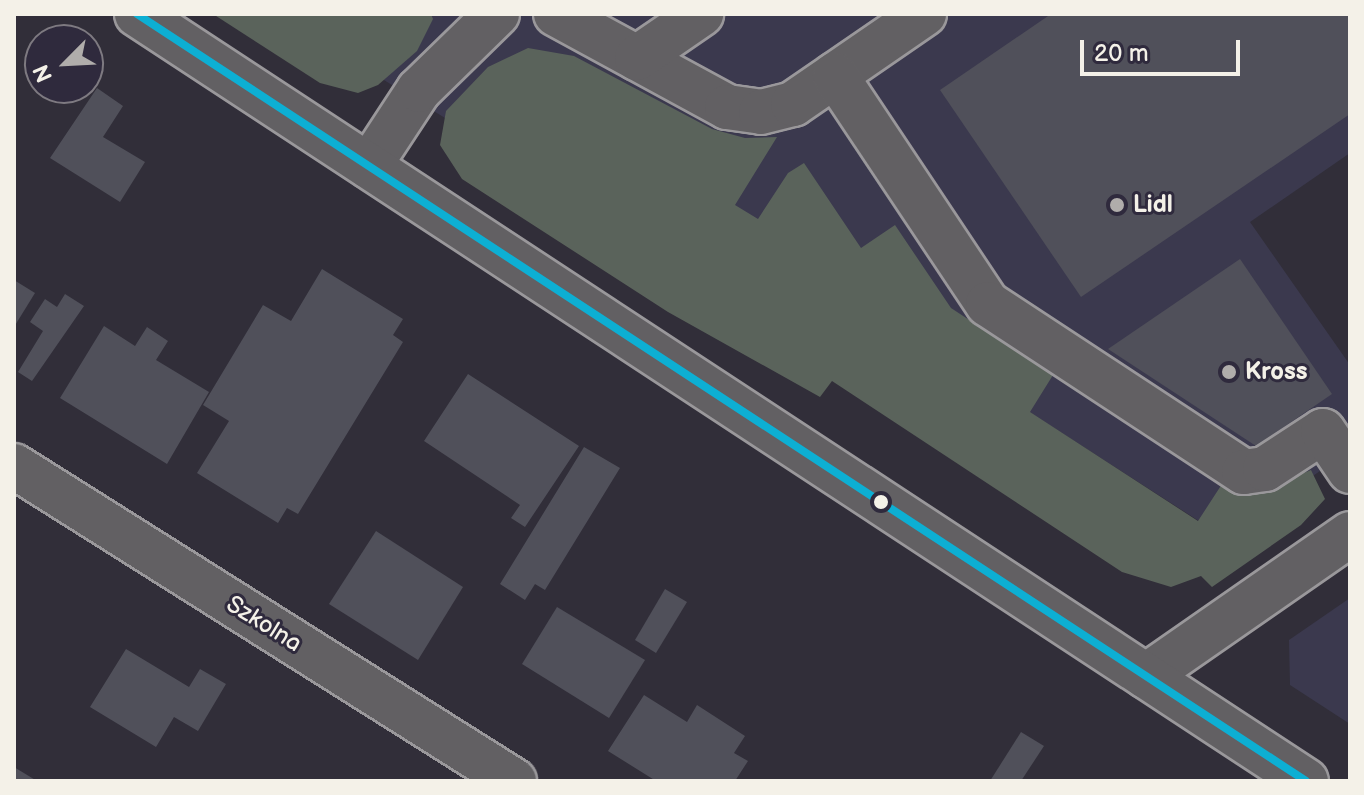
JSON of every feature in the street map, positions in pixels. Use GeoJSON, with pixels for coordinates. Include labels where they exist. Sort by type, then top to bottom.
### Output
{"type":"FeatureCollection","features":[{"type":"Feature","properties":{"kind":"main road"},"geometry":{"type":"LineString","coordinates":[[137,14],[1306,781]]}},
{"type":"Feature","properties":{"kind":"main road"},"geometry":{"type":"LineString","coordinates":[[556,14],[727,107],[761,112],[793,104],[924,14]]}},
{"type":"Feature","properties":{"kind":"main road"},"geometry":{"type":"LineString","coordinates":[[637,58],[701,14]]}},
{"type":"Feature","properties":{"kind":"main road"},"geometry":{"type":"LineString","coordinates":[[369,166],[419,90],[490,16]]}},
{"type":"Feature","properties":{"kind":"main road"},"geometry":{"type":"LineString","coordinates":[[835,75],[988,304],[1244,472],[1265,469],[1323,431],[1350,471]]}},
{"type":"Feature","properties":{"kind":"main road","name":"Szkolna"},"geometry":{"type":"LineString","coordinates":[[14,466],[514,781]]}},
{"type":"Feature","properties":{"kind":"main road"},"geometry":{"type":"LineString","coordinates":[[1146,676],[1350,534]]}},
{"type":"Feature","properties":{"kind":"shaded area"},"geometry":{"type":"Polygon","coordinates":[[[213,14],[431,14],[433,19],[417,51],[378,85],[358,93],[320,83],[213,14]]]}},
{"type":"Feature","properties":{"kind":"shaded area"},"geometry":{"type":"Polygon","coordinates":[[[278,14],[1350,14],[1350,153],[1250,222],[1350,365],[1350,450],[1257,515],[1199,521],[1029,412],[947,431],[278,14]]]}},
{"type":"Feature","properties":{"kind":"shaded area"},"geometry":{"type":"Polygon","coordinates":[[[528,48],[574,56],[712,129],[745,138],[777,137],[735,205],[758,219],[788,173],[804,163],[861,248],[895,225],[951,308],[1053,375],[1030,412],[1198,521],[1222,484],[1253,494],[1311,470],[1325,499],[1301,525],[1212,587],[1201,576],[1171,587],[1122,572],[832,381],[820,397],[668,312],[462,179],[440,145],[446,111],[488,67],[528,48]]]}},
{"type":"Feature","properties":{"kind":"shaded area"},"geometry":{"type":"Polygon","coordinates":[[[1350,598],[1350,724],[1290,685],[1289,640],[1350,598]]]}},
{"type":"Feature","properties":{"kind":"building","name":"Lidl"},"geometry":{"type":"Polygon","coordinates":[[[1051,14],[1350,14],[1350,114],[1081,297],[940,90],[1051,14]]]}},
{"type":"Feature","properties":{"kind":"building"},"geometry":{"type":"Polygon","coordinates":[[[104,93],[123,106],[103,137],[145,162],[120,202],[50,158],[86,104],[104,104],[104,93]]]}},
{"type":"Feature","properties":{"kind":"building","name":"Kross"},"geometry":{"type":"Polygon","coordinates":[[[1240,259],[1332,394],[1256,446],[1108,349],[1240,259]]]}},
{"type":"Feature","properties":{"kind":"building"},"geometry":{"type":"Polygon","coordinates":[[[322,269],[403,319],[393,335],[403,342],[298,514],[287,508],[278,523],[197,473],[229,421],[203,405],[263,305],[291,321],[322,269]]]}},
{"type":"Feature","properties":{"kind":"building"},"geometry":{"type":"Polygon","coordinates":[[[14,280],[35,293],[14,327],[14,280]]]}},
{"type":"Feature","properties":{"kind":"building"},"geometry":{"type":"Polygon","coordinates":[[[65,294],[84,306],[32,381],[18,372],[43,331],[30,322],[45,299],[57,307],[65,294]]]}},
{"type":"Feature","properties":{"kind":"building"},"geometry":{"type":"Polygon","coordinates":[[[104,326],[135,346],[147,327],[168,341],[156,360],[209,392],[167,464],[60,398],[104,326]]]}},
{"type":"Feature","properties":{"kind":"building"},"geometry":{"type":"Polygon","coordinates":[[[468,374],[579,446],[525,527],[511,518],[520,505],[424,441],[468,374]]]}},
{"type":"Feature","properties":{"kind":"building"},"geometry":{"type":"Polygon","coordinates":[[[584,447],[620,468],[545,590],[535,584],[525,600],[500,584],[584,447]]]}},
{"type":"Feature","properties":{"kind":"building"},"geometry":{"type":"Polygon","coordinates":[[[376,531],[463,587],[418,660],[329,604],[376,531]]]}},
{"type":"Feature","properties":{"kind":"building"},"geometry":{"type":"Polygon","coordinates":[[[665,589],[687,602],[656,653],[635,640],[665,589]]]}},
{"type":"Feature","properties":{"kind":"building"},"geometry":{"type":"Polygon","coordinates":[[[557,607],[645,660],[609,718],[522,664],[557,607]]]}},
{"type":"Feature","properties":{"kind":"building"},"geometry":{"type":"Polygon","coordinates":[[[126,649],[189,687],[200,669],[226,684],[198,731],[174,717],[156,747],[90,707],[126,649]]]}},
{"type":"Feature","properties":{"kind":"building"},"geometry":{"type":"Polygon","coordinates":[[[644,695],[687,722],[697,705],[745,736],[734,753],[748,761],[735,781],[656,781],[608,751],[644,695]]]}},
{"type":"Feature","properties":{"kind":"building"},"geometry":{"type":"Polygon","coordinates":[[[1021,732],[1044,746],[1021,781],[990,781],[1021,732]]]}},
{"type":"Feature","properties":{"kind":"building"},"geometry":{"type":"Polygon","coordinates":[[[14,767],[37,781],[14,781],[14,767]]]}},
{"type":"Feature","properties":{"kind":"transit line"},"geometry":{"type":"LineString","coordinates":[[137,14],[1306,781]]}},
{"type":"Feature","properties":{"kind":"place","name":"Lidl"},"geometry":{"type":"Point","coordinates":[1117,205]}},
{"type":"Feature","properties":{"kind":"place","name":"Kross"},"geometry":{"type":"Point","coordinates":[1229,372]}}]}
